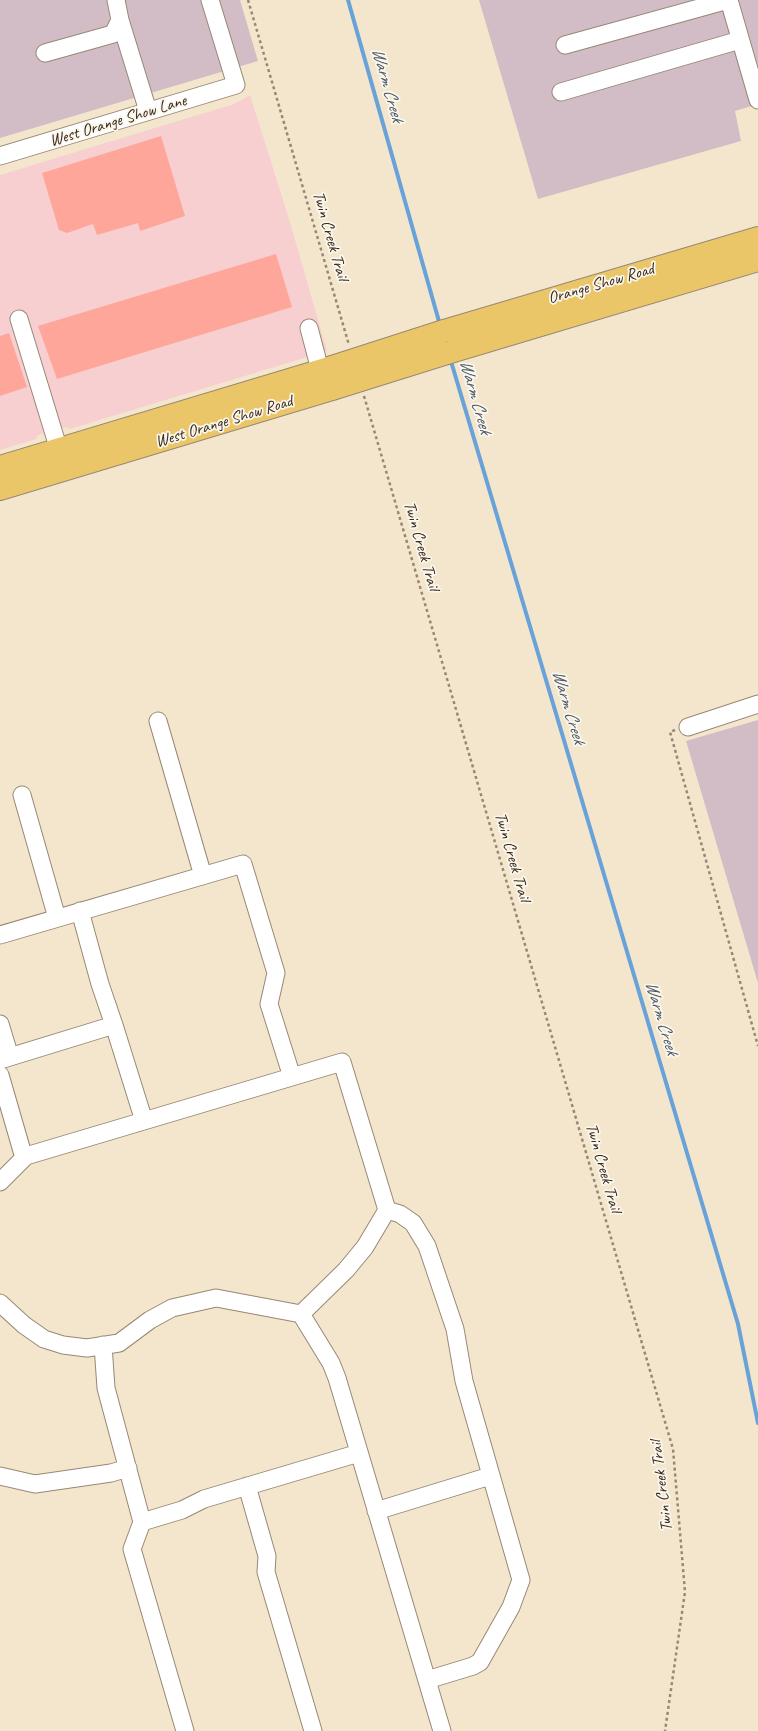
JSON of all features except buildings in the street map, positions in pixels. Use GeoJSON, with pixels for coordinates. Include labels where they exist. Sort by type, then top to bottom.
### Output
{"type":"FeatureCollection","features":[{"type":"Feature","properties":{"kind":"main road","name":"Orange Show Road"},"geometry":{"type":"LineString","coordinates":[[444,331],[758,238]]}},
{"type":"Feature","properties":{"kind":"main road","name":"Orange Show Road"},"geometry":{"type":"LineString","coordinates":[[446,353],[758,260]]}},
{"type":"Feature","properties":{"kind":"main road","name":"West Orange Show Road"},"geometry":{"type":"LineString","coordinates":[[0,467],[325,369],[444,331]]}},
{"type":"Feature","properties":{"kind":"main road","name":"West Orange Show Road"},"geometry":{"type":"LineString","coordinates":[[0,489],[446,353]]}},
{"type":"Feature","properties":{"kind":"street"},"geometry":{"type":"LineString","coordinates":[[116,0],[120,20],[148,111]]}},
{"type":"Feature","properties":{"kind":"street","name":"West Orange Show Lane"},"geometry":{"type":"LineString","coordinates":[[0,156],[236,85],[210,0]]}},
{"type":"Feature","properties":{"kind":"street"},"geometry":{"type":"LineString","coordinates":[[566,45],[728,0],[758,100]]}},
{"type":"Feature","properties":{"kind":"street"},"geometry":{"type":"LineString","coordinates":[[45,53],[113,34],[120,20]]}},
{"type":"Feature","properties":{"kind":"street"},"geometry":{"type":"LineString","coordinates":[[561,92],[740,40]]}},
{"type":"Feature","properties":{"kind":"street"},"geometry":{"type":"LineString","coordinates":[[19,319],[65,470]]}},
{"type":"Feature","properties":{"kind":"street"},"geometry":{"type":"LineString","coordinates":[[309,328],[325,369]]}},
{"type":"Feature","properties":{"kind":"street"},"geometry":{"type":"LineString","coordinates":[[688,727],[758,704]]}},
{"type":"Feature","properties":{"kind":"street"},"geometry":{"type":"LineString","coordinates":[[158,722],[203,876]]}},
{"type":"Feature","properties":{"kind":"street"},"geometry":{"type":"LineString","coordinates":[[22,795],[57,918]]}},
{"type":"Feature","properties":{"kind":"street"},"geometry":{"type":"LineString","coordinates":[[0,935],[244,864],[276,973],[268,1004],[292,1077]]}},
{"type":"Feature","properties":{"kind":"street"},"geometry":{"type":"LineString","coordinates":[[80,911],[100,984],[144,1121]]}},
{"type":"Feature","properties":{"kind":"street"},"geometry":{"type":"LineString","coordinates":[[0,1024],[5,1058],[114,1025]]}},
{"type":"Feature","properties":{"kind":"street"},"geometry":{"type":"LineString","coordinates":[[0,1182],[24,1158],[342,1062],[387,1210],[365,1247],[346,1270],[301,1314]]}},
{"type":"Feature","properties":{"kind":"street"},"geometry":{"type":"LineString","coordinates":[[0,1075],[24,1158]]}},
{"type":"Feature","properties":{"kind":"street"},"geometry":{"type":"LineString","coordinates":[[387,1210],[400,1214],[413,1223],[427,1246],[456,1329],[464,1381],[521,1580],[511,1607],[480,1662],[473,1666],[427,1680]]}},
{"type":"Feature","properties":{"kind":"street"},"geometry":{"type":"LineString","coordinates":[[0,1303],[24,1325],[44,1339],[63,1345],[87,1348],[118,1343],[150,1320],[172,1308],[216,1298],[301,1314],[331,1363],[442,1731]]}},
{"type":"Feature","properties":{"kind":"street"},"geometry":{"type":"LineString","coordinates":[[103,1345],[106,1388],[142,1522],[132,1549],[185,1731]]}},
{"type":"Feature","properties":{"kind":"street"},"geometry":{"type":"LineString","coordinates":[[142,1522],[182,1510],[204,1499],[359,1453]]}},
{"type":"Feature","properties":{"kind":"street"},"geometry":{"type":"LineString","coordinates":[[0,1476],[35,1484],[111,1473],[128,1468]]}},
{"type":"Feature","properties":{"kind":"street"},"geometry":{"type":"LineString","coordinates":[[376,1511],[490,1476]]}},
{"type":"Feature","properties":{"kind":"street"},"geometry":{"type":"LineString","coordinates":[[247,1486],[267,1556],[266,1572],[312,1731]]}},
{"type":"Feature","properties":{"kind":"path","name":"Twin Creek Trail"},"geometry":{"type":"LineString","coordinates":[[248,0],[351,352]]}},
{"type":"Feature","properties":{"kind":"path","name":"Twin Creek Trail"},"geometry":{"type":"LineString","coordinates":[[363,391],[672,1448],[685,1592],[665,1731]]}},
{"type":"Feature","properties":{"kind":"path"},"geometry":{"type":"LineString","coordinates":[[688,727],[670,732],[758,1046]]}},
{"type":"Feature","properties":{"kind":"shaded area"},"geometry":{"type":"Polygon","coordinates":[[[0,0],[240,0],[258,61],[0,138],[0,0]]]}},
{"type":"Feature","properties":{"kind":"shaded area"},"geometry":{"type":"Polygon","coordinates":[[[479,0],[758,0],[758,104],[735,111],[741,141],[538,199],[479,0]]]}},
{"type":"Feature","properties":{"kind":"shaded area"},"geometry":{"type":"Polygon","coordinates":[[[250,95],[289,219],[327,351],[70,429],[66,427],[38,435],[36,439],[0,450],[0,175],[234,104],[250,95]]]}},
{"type":"Feature","properties":{"kind":"shaded area"},"geometry":{"type":"Polygon","coordinates":[[[758,720],[758,983],[686,741],[758,720]]]}},
{"type":"Feature","properties":{"kind":"waterway","name":"Warm Creek"},"geometry":{"type":"LineString","coordinates":[[348,0],[440,325]]}},
{"type":"Feature","properties":{"kind":"waterway","name":"Warm Creek"},"geometry":{"type":"LineString","coordinates":[[450,358],[738,1324],[758,1423]]}}]}
